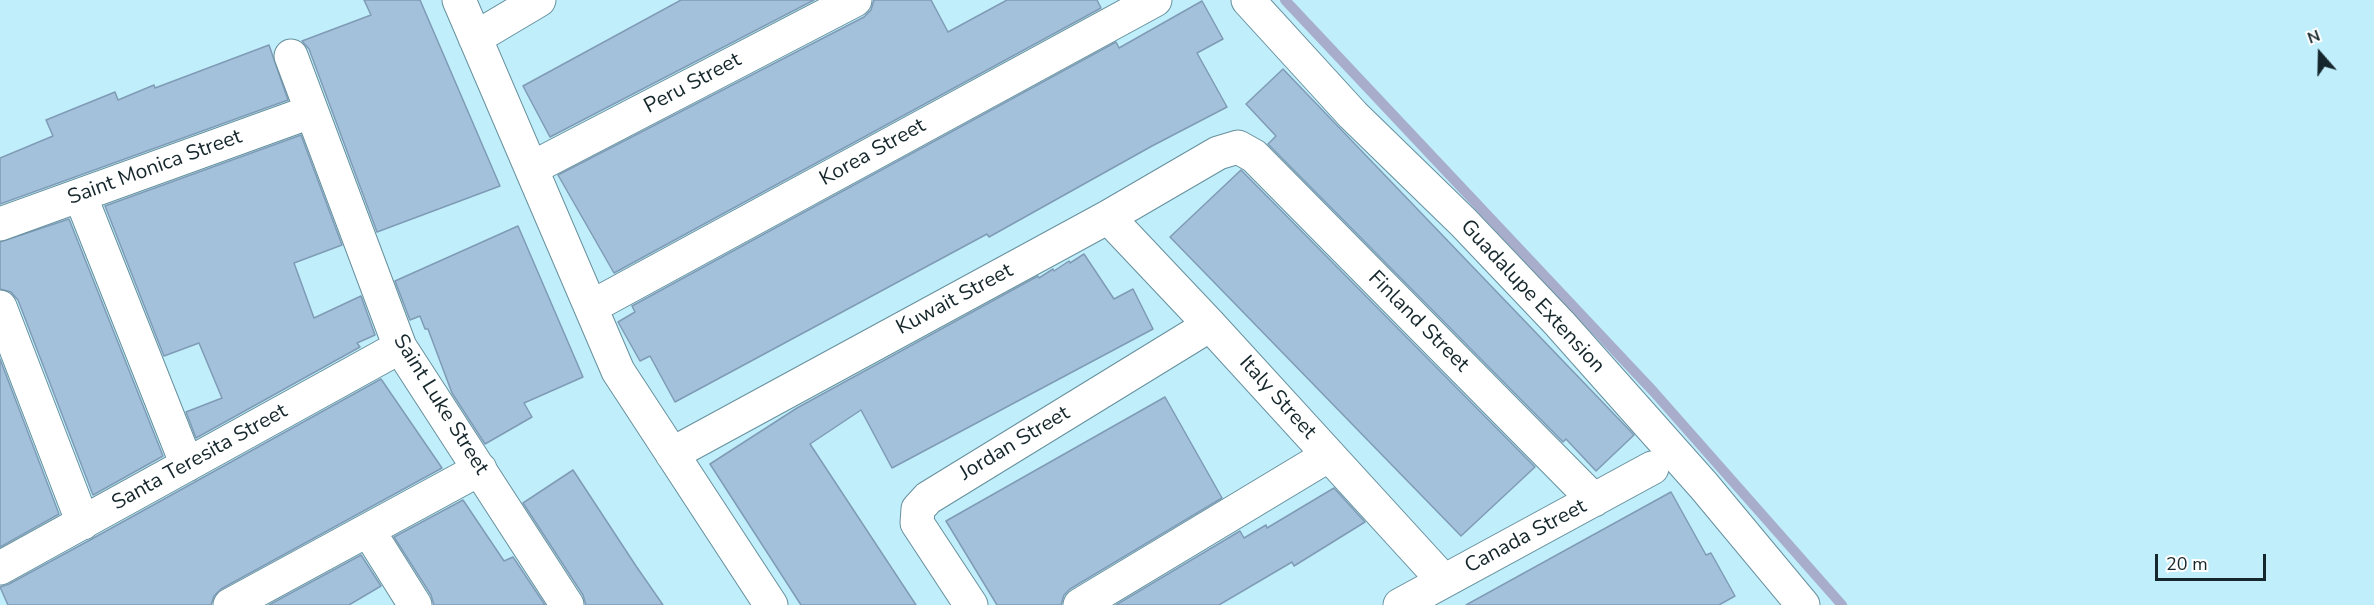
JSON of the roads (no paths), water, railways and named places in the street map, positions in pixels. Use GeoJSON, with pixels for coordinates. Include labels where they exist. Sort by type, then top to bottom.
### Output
{"type":"FeatureCollection","features":[{"type":"Feature","properties":{"kind":"street"},"geometry":{"type":"LineString","coordinates":[[459,0],[618,371],[771,605]]}},
{"type":"Feature","properties":{"kind":"street"},"geometry":{"type":"LineString","coordinates":[[475,38],[539,0]]}},
{"type":"Feature","properties":{"kind":"street","name":"Peru Street"},"geometry":{"type":"LineString","coordinates":[[532,168],[855,0]]}},
{"type":"Feature","properties":{"kind":"street","name":"Guadalupe Extension"},"geometry":{"type":"LineString","coordinates":[[1248,0],[1353,115],[1464,223],[1560,324],[1704,486],[1803,605]]}},
{"type":"Feature","properties":{"kind":"street","name":"Korea Street"},"geometry":{"type":"LineString","coordinates":[[591,307],[1136,5]]}},
{"type":"Feature","properties":{"kind":"street","name":"Saint Luke Street"},"geometry":{"type":"LineString","coordinates":[[291,56],[310,112],[400,346],[567,605]]}},
{"type":"Feature","properties":{"kind":"street","name":"Saint Monica Street"},"geometry":{"type":"LineString","coordinates":[[0,224],[310,112]]}},
{"type":"Feature","properties":{"kind":"street","name":"Kuwait Street"},"geometry":{"type":"LineString","coordinates":[[672,454],[1108,217],[1218,153],[1238,147]]}},
{"type":"Feature","properties":{"kind":"street","name":"Finland Street"},"geometry":{"type":"LineString","coordinates":[[1238,147],[1254,156],[1594,500]]}},
{"type":"Feature","properties":{"kind":"street"},"geometry":{"type":"LineString","coordinates":[[80,195],[188,465]]}},
{"type":"Feature","properties":{"kind":"street","name":"Italy Street"},"geometry":{"type":"LineString","coordinates":[[1108,217],[1444,581]]}},
{"type":"Feature","properties":{"kind":"street"},"geometry":{"type":"LineString","coordinates":[[0,307],[83,523]]}},
{"type":"Feature","properties":{"kind":"street","name":"Jordan Street"},"geometry":{"type":"LineString","coordinates":[[970,605],[917,523],[918,509],[928,498],[1210,325]]}},
{"type":"Feature","properties":{"kind":"street","name":"Santa Teresita Street"},"geometry":{"type":"LineString","coordinates":[[0,568],[400,346]]}},
{"type":"Feature","properties":{"kind":"street"},"geometry":{"type":"LineString","coordinates":[[1080,605],[1329,454]]}},
{"type":"Feature","properties":{"kind":"street","name":"Canada Street"},"geometry":{"type":"LineString","coordinates":[[1400,605],[1652,468]]}},
{"type":"Feature","properties":{"kind":"street"},"geometry":{"type":"LineString","coordinates":[[251,600],[368,530],[480,469]]}},
{"type":"Feature","properties":{"kind":"street"},"geometry":{"type":"LineString","coordinates":[[368,530],[415,605]]}},
{"type":"Feature","properties":{"kind":"waterway"},"geometry":{"type":"LineString","coordinates":[[1285,0],[1653,391],[1842,605]]}}]}
